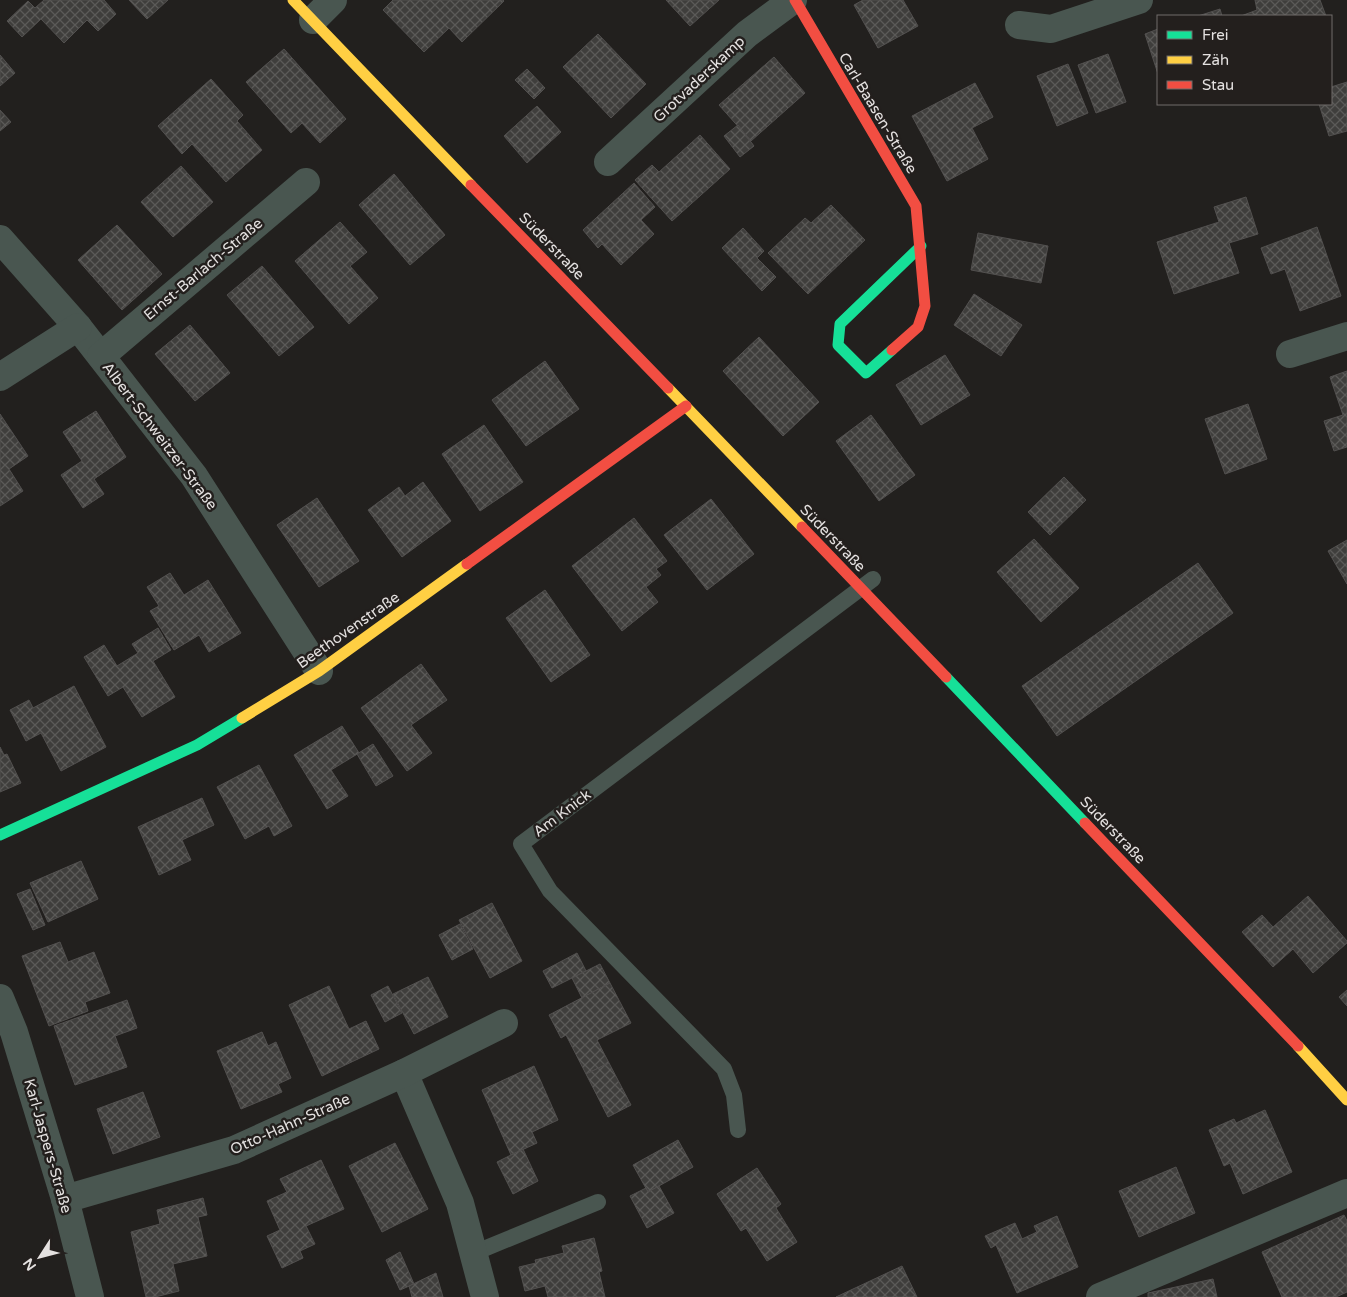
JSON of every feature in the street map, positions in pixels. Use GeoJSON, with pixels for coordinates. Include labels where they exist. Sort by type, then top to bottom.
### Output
{"type":"FeatureCollection","features":[{"type":"Feature","properties":{"kind":"street","name":"Süderstraße"},"geometry":{"type":"LineString","coordinates":[[293,0],[686,406],[867,584],[1347,1100]]}},
{"type":"Feature","properties":{"kind":"street"},"geometry":{"type":"LineString","coordinates":[[313,20],[333,0]]}},
{"type":"Feature","properties":{"kind":"street","name":"Grotvaderskamp"},"geometry":{"type":"LineString","coordinates":[[608,162],[747,34],[794,0]]}},
{"type":"Feature","properties":{"kind":"street","name":"Carl-Baasen-Straße"},"geometry":{"type":"LineString","coordinates":[[794,0],[916,206],[921,246],[925,306],[918,326],[866,374],[838,345],[840,324],[921,246]]}},
{"type":"Feature","properties":{"kind":"street"},"geometry":{"type":"LineString","coordinates":[[1019,25],[1051,29],[1139,0]]}},
{"type":"Feature","properties":{"kind":"street","name":"Ernst-Barlach-Straße"},"geometry":{"type":"LineString","coordinates":[[101,356],[306,182]]}},
{"type":"Feature","properties":{"kind":"street","name":"Albert-Schweitzer-Straße"},"geometry":{"type":"LineString","coordinates":[[0,239],[101,356],[194,476],[319,671]]}},
{"type":"Feature","properties":{"kind":"street"},"geometry":{"type":"LineString","coordinates":[[0,377],[78,328]]}},
{"type":"Feature","properties":{"kind":"street"},"geometry":{"type":"LineString","coordinates":[[1290,354],[1347,336]]}},
{"type":"Feature","properties":{"kind":"street","name":"Beethovenstraße"},"geometry":{"type":"LineString","coordinates":[[0,834],[197,745],[319,671],[686,406]]}},
{"type":"Feature","properties":{"kind":"street","name":"Karl-Jaspers-Straße"},"geometry":{"type":"LineString","coordinates":[[0,998],[14,1032],[65,1200],[90,1297]]}},
{"type":"Feature","properties":{"kind":"street","name":"Otto-Hahn-Straße"},"geometry":{"type":"LineString","coordinates":[[65,1200],[234,1150],[404,1073],[504,1022]]}},
{"type":"Feature","properties":{"kind":"street"},"geometry":{"type":"LineString","coordinates":[[404,1073],[460,1203],[485,1297]]}},
{"type":"Feature","properties":{"kind":"street"},"geometry":{"type":"LineString","coordinates":[[1100,1297],[1347,1193]]}},
{"type":"Feature","properties":{"kind":"lane","name":"Am Knick"},"geometry":{"type":"LineString","coordinates":[[738,1130],[734,1095],[724,1069],[550,891],[521,844],[867,584]]}},
{"type":"Feature","properties":{"kind":"lane"},"geometry":{"type":"LineString","coordinates":[[474,1253],[598,1202]]}},
{"type":"Feature","properties":{"kind":"building"},"geometry":{"type":"Polygon","coordinates":[[[44,0],[104,0],[116,14],[98,31],[87,20],[64,43],[41,19],[22,37],[7,21],[28,1],[35,8],[44,0]]]}},
{"type":"Feature","properties":{"kind":"building"},"geometry":{"type":"Polygon","coordinates":[[[129,0],[168,0],[147,19],[129,0]]]}},
{"type":"Feature","properties":{"kind":"building"},"geometry":{"type":"Polygon","coordinates":[[[393,0],[504,1],[462,42],[449,28],[424,52],[383,10],[393,0]]]}},
{"type":"Feature","properties":{"kind":"building"},"geometry":{"type":"Polygon","coordinates":[[[666,0],[719,0],[690,26],[666,0]]]}},
{"type":"Feature","properties":{"kind":"building"},"geometry":{"type":"Polygon","coordinates":[[[863,0],[903,0],[918,26],[878,48],[854,5],[863,0]]]}},
{"type":"Feature","properties":{"kind":"building"},"geometry":{"type":"Polygon","coordinates":[[[1255,0],[1320,0],[1326,15],[1244,15],[1257,10],[1255,0]]]}},
{"type":"Feature","properties":{"kind":"building"},"geometry":{"type":"Polygon","coordinates":[[[1220,9],[1222,15],[1201,15],[1220,9]]]}},
{"type":"Feature","properties":{"kind":"building"},"geometry":{"type":"Polygon","coordinates":[[[1157,29],[1157,71],[1145,34],[1157,29]]]}},
{"type":"Feature","properties":{"kind":"building"},"geometry":{"type":"Polygon","coordinates":[[[598,34],[646,84],[611,118],[563,67],[598,34]]]}},
{"type":"Feature","properties":{"kind":"building"},"geometry":{"type":"Polygon","coordinates":[[[284,49],[346,119],[320,143],[302,123],[291,133],[246,82],[284,49]]]}},
{"type":"Feature","properties":{"kind":"building"},"geometry":{"type":"Polygon","coordinates":[[[1108,54],[1126,102],[1096,113],[1078,65],[1108,54]]]}},
{"type":"Feature","properties":{"kind":"building"},"geometry":{"type":"Polygon","coordinates":[[[0,55],[15,73],[0,86],[0,55]]]}},
{"type":"Feature","properties":{"kind":"building"},"geometry":{"type":"Polygon","coordinates":[[[774,57],[805,93],[751,141],[719,105],[774,57]]]}},
{"type":"Feature","properties":{"kind":"building"},"geometry":{"type":"Polygon","coordinates":[[[1068,64],[1088,113],[1057,126],[1037,76],[1068,64]]]}},
{"type":"Feature","properties":{"kind":"building"},"geometry":{"type":"Polygon","coordinates":[[[527,69],[545,88],[534,99],[515,80],[527,69]]]}},
{"type":"Feature","properties":{"kind":"building"},"geometry":{"type":"Polygon","coordinates":[[[211,79],[243,115],[237,121],[262,150],[226,182],[192,144],[182,154],[158,126],[211,79]]]}},
{"type":"Feature","properties":{"kind":"building"},"geometry":{"type":"Polygon","coordinates":[[[1347,82],[1347,131],[1329,136],[1319,105],[1332,105],[1332,87],[1347,82]]]}},
{"type":"Feature","properties":{"kind":"building"},"geometry":{"type":"Polygon","coordinates":[[[975,83],[993,117],[972,128],[988,159],[947,181],[912,116],[975,83]]]}},
{"type":"Feature","properties":{"kind":"building"},"geometry":{"type":"Polygon","coordinates":[[[537,106],[561,132],[527,163],[504,136],[537,106]]]}},
{"type":"Feature","properties":{"kind":"building"},"geometry":{"type":"Polygon","coordinates":[[[0,110],[11,122],[0,131],[0,110]]]}},
{"type":"Feature","properties":{"kind":"building"},"geometry":{"type":"Polygon","coordinates":[[[738,125],[754,146],[740,157],[724,136],[738,125]]]}},
{"type":"Feature","properties":{"kind":"building"},"geometry":{"type":"Polygon","coordinates":[[[700,135],[730,169],[672,221],[635,180],[652,165],[659,172],[700,135]]]}},
{"type":"Feature","properties":{"kind":"building"},"geometry":{"type":"Polygon","coordinates":[[[181,166],[213,202],[173,237],[141,202],[181,166]]]}},
{"type":"Feature","properties":{"kind":"building"},"geometry":{"type":"Polygon","coordinates":[[[394,174],[445,235],[410,265],[359,205],[394,174]]]}},
{"type":"Feature","properties":{"kind":"building"},"geometry":{"type":"Polygon","coordinates":[[[634,183],[655,207],[641,220],[654,234],[621,265],[602,244],[598,248],[583,230],[634,183]]]}},
{"type":"Feature","properties":{"kind":"building"},"geometry":{"type":"Polygon","coordinates":[[[1246,197],[1258,234],[1229,243],[1239,273],[1174,294],[1157,242],[1219,222],[1214,207],[1246,197]]]}},
{"type":"Feature","properties":{"kind":"building"},"geometry":{"type":"Polygon","coordinates":[[[831,205],[865,240],[808,294],[768,253],[805,218],[811,223],[831,205]]]}},
{"type":"Feature","properties":{"kind":"building"},"geometry":{"type":"Polygon","coordinates":[[[340,222],[367,252],[350,266],[378,298],[349,324],[295,261],[340,222]]]}},
{"type":"Feature","properties":{"kind":"building"},"geometry":{"type":"Polygon","coordinates":[[[117,225],[162,274],[122,310],[78,260],[117,225]]]}},
{"type":"Feature","properties":{"kind":"building"},"geometry":{"type":"Polygon","coordinates":[[[1317,227],[1341,296],[1300,311],[1285,269],[1271,274],[1261,248],[1317,227]]]}},
{"type":"Feature","properties":{"kind":"building"},"geometry":{"type":"Polygon","coordinates":[[[743,228],[764,251],[757,258],[776,277],[762,291],[722,248],[743,228]]]}},
{"type":"Feature","properties":{"kind":"building"},"geometry":{"type":"Polygon","coordinates":[[[978,233],[1048,246],[1041,283],[971,270],[978,233]]]}},
{"type":"Feature","properties":{"kind":"building"},"geometry":{"type":"Polygon","coordinates":[[[262,266],[314,327],[279,356],[227,295],[262,266]]]}},
{"type":"Feature","properties":{"kind":"building"},"geometry":{"type":"Polygon","coordinates":[[[974,294],[1022,325],[1001,356],[954,325],[974,294]]]}},
{"type":"Feature","properties":{"kind":"building"},"geometry":{"type":"Polygon","coordinates":[[[190,325],[230,373],[195,401],[155,354],[190,325]]]}},
{"type":"Feature","properties":{"kind":"building"},"geometry":{"type":"Polygon","coordinates":[[[759,337],[819,402],[783,436],[723,371],[759,337]]]}},
{"type":"Feature","properties":{"kind":"building"},"geometry":{"type":"Polygon","coordinates":[[[945,355],[970,395],[921,425],[896,385],[945,355]]]}},
{"type":"Feature","properties":{"kind":"building"},"geometry":{"type":"Polygon","coordinates":[[[545,361],[579,409],[526,446],[492,400],[545,361]]]}},
{"type":"Feature","properties":{"kind":"building"},"geometry":{"type":"Polygon","coordinates":[[[1347,371],[1347,447],[1334,451],[1324,421],[1343,415],[1330,377],[1347,371]]]}},
{"type":"Feature","properties":{"kind":"building"},"geometry":{"type":"Polygon","coordinates":[[[1248,404],[1267,459],[1225,474],[1205,419],[1248,404]]]}},
{"type":"Feature","properties":{"kind":"building"},"geometry":{"type":"Polygon","coordinates":[[[96,411],[126,457],[94,479],[104,494],[83,508],[61,475],[82,461],[63,432],[96,411]]]}},
{"type":"Feature","properties":{"kind":"building"},"geometry":{"type":"Polygon","coordinates":[[[0,414],[28,456],[9,469],[23,491],[0,506],[0,414]]]}},
{"type":"Feature","properties":{"kind":"building"},"geometry":{"type":"Polygon","coordinates":[[[871,415],[915,475],[879,501],[836,441],[871,415]]]}},
{"type":"Feature","properties":{"kind":"building"},"geometry":{"type":"Polygon","coordinates":[[[484,425],[523,482],[480,511],[442,454],[484,425]]]}},
{"type":"Feature","properties":{"kind":"building"},"geometry":{"type":"Polygon","coordinates":[[[1064,477],[1086,500],[1050,535],[1028,512],[1064,477]]]}},
{"type":"Feature","properties":{"kind":"building"},"geometry":{"type":"Polygon","coordinates":[[[423,482],[451,521],[402,557],[368,510],[399,487],[405,496],[423,482]]]}},
{"type":"Feature","properties":{"kind":"building"},"geometry":{"type":"Polygon","coordinates":[[[317,498],[359,561],[319,587],[277,525],[317,498]]]}},
{"type":"Feature","properties":{"kind":"building"},"geometry":{"type":"Polygon","coordinates":[[[711,499],[754,554],[707,590],[664,535],[711,499]]]}},
{"type":"Feature","properties":{"kind":"building"},"geometry":{"type":"Polygon","coordinates":[[[634,518],[667,561],[656,569],[661,575],[646,587],[658,602],[622,631],[572,566],[634,518]]]}},
{"type":"Feature","properties":{"kind":"building"},"geometry":{"type":"Polygon","coordinates":[[[1034,539],[1079,588],[1041,622],[997,572],[1034,539]]]}},
{"type":"Feature","properties":{"kind":"building"},"geometry":{"type":"Polygon","coordinates":[[[1347,540],[1347,584],[1328,551],[1347,540]]]}},
{"type":"Feature","properties":{"kind":"building"},"geometry":{"type":"Polygon","coordinates":[[[1198,563],[1233,613],[1057,736],[1022,686],[1198,563]]]}},
{"type":"Feature","properties":{"kind":"building"},"geometry":{"type":"Polygon","coordinates":[[[170,573],[184,595],[208,580],[241,633],[209,652],[199,635],[174,650],[150,611],[159,606],[147,587],[170,573]]]}},
{"type":"Feature","properties":{"kind":"building"},"geometry":{"type":"Polygon","coordinates":[[[545,590],[590,655],[551,682],[506,618],[545,590]]]}},
{"type":"Feature","properties":{"kind":"building"},"geometry":{"type":"Polygon","coordinates":[[[158,628],[171,650],[153,661],[175,697],[142,717],[123,687],[108,696],[84,657],[104,645],[117,666],[138,653],[132,644],[158,628]]]}},
{"type":"Feature","properties":{"kind":"building"},"geometry":{"type":"Polygon","coordinates":[[[421,664],[447,700],[411,725],[432,753],[407,771],[361,708],[421,664]]]}},
{"type":"Feature","properties":{"kind":"building"},"geometry":{"type":"Polygon","coordinates":[[[74,686],[106,747],[61,771],[41,733],[26,741],[10,710],[29,700],[33,708],[74,686]]]}},
{"type":"Feature","properties":{"kind":"building"},"geometry":{"type":"Polygon","coordinates":[[[342,726],[359,753],[331,770],[348,796],[327,809],[294,755],[342,726]]]}},
{"type":"Feature","properties":{"kind":"building"},"geometry":{"type":"Polygon","coordinates":[[[373,744],[393,776],[376,786],[357,754],[373,744]]]}},
{"type":"Feature","properties":{"kind":"building"},"geometry":{"type":"Polygon","coordinates":[[[0,747],[4,755],[7,754],[21,783],[0,792],[0,747]]]}},
{"type":"Feature","properties":{"kind":"building"},"geometry":{"type":"Polygon","coordinates":[[[259,765],[292,826],[274,836],[269,826],[245,839],[217,787],[259,765]]]}},
{"type":"Feature","properties":{"kind":"building"},"geometry":{"type":"Polygon","coordinates":[[[202,798],[214,825],[182,840],[191,860],[159,875],[138,827],[202,798]]]}},
{"type":"Feature","properties":{"kind":"building"},"geometry":{"type":"Polygon","coordinates":[[[81,861],[98,899],[48,922],[30,883],[81,861]]]}},
{"type":"Feature","properties":{"kind":"building"},"geometry":{"type":"Polygon","coordinates":[[[30,889],[45,925],[33,930],[17,894],[30,889]]]}},
{"type":"Feature","properties":{"kind":"building"},"geometry":{"type":"Polygon","coordinates":[[[1308,896],[1347,943],[1313,973],[1293,949],[1273,967],[1242,932],[1262,915],[1273,927],[1308,896]]]}},
{"type":"Feature","properties":{"kind":"building"},"geometry":{"type":"Polygon","coordinates":[[[492,903],[522,961],[490,978],[459,920],[492,903]]]}},
{"type":"Feature","properties":{"kind":"building"},"geometry":{"type":"Polygon","coordinates":[[[460,924],[473,949],[452,960],[439,935],[460,924]]]}},
{"type":"Feature","properties":{"kind":"building"},"geometry":{"type":"Polygon","coordinates":[[[60,942],[68,962],[94,952],[110,993],[85,1002],[88,1011],[49,1026],[22,956],[60,942]]]}},
{"type":"Feature","properties":{"kind":"building"},"geometry":{"type":"Polygon","coordinates":[[[577,953],[586,971],[552,988],[543,971],[577,953]]]}},
{"type":"Feature","properties":{"kind":"building"},"geometry":{"type":"Polygon","coordinates":[[[600,964],[610,983],[582,998],[572,978],[600,964]]]}},
{"type":"Feature","properties":{"kind":"building"},"geometry":{"type":"Polygon","coordinates":[[[428,977],[448,1017],[414,1034],[393,994],[428,977]]]}},
{"type":"Feature","properties":{"kind":"building"},"geometry":{"type":"Polygon","coordinates":[[[610,983],[631,1023],[597,1040],[609,1063],[586,1074],[566,1035],[561,1038],[549,1015],[610,983]]]}},
{"type":"Feature","properties":{"kind":"building"},"geometry":{"type":"Polygon","coordinates":[[[329,986],[349,1029],[366,1021],[379,1049],[322,1076],[289,1005],[329,986]]]}},
{"type":"Feature","properties":{"kind":"building"},"geometry":{"type":"Polygon","coordinates":[[[388,986],[402,1013],[385,1022],[371,995],[388,986]]]}},
{"type":"Feature","properties":{"kind":"building"},"geometry":{"type":"Polygon","coordinates":[[[1347,990],[1347,1006],[1339,997],[1347,990]]]}},
{"type":"Feature","properties":{"kind":"building"},"geometry":{"type":"Polygon","coordinates":[[[127,1000],[137,1028],[115,1036],[127,1067],[75,1085],[54,1026],[127,1000]]]}},
{"type":"Feature","properties":{"kind":"building"},"geometry":{"type":"Polygon","coordinates":[[[262,1032],[268,1046],[276,1042],[291,1078],[278,1084],[282,1092],[241,1109],[217,1051],[262,1032]]]}},
{"type":"Feature","properties":{"kind":"building"},"geometry":{"type":"Polygon","coordinates":[[[609,1063],[631,1105],[608,1117],[586,1074],[609,1063]]]}},
{"type":"Feature","properties":{"kind":"building"},"geometry":{"type":"Polygon","coordinates":[[[534,1066],[558,1120],[532,1132],[537,1143],[511,1155],[482,1090],[534,1066]]]}},
{"type":"Feature","properties":{"kind":"building"},"geometry":{"type":"Polygon","coordinates":[[[143,1092],[160,1137],[113,1154],[97,1109],[143,1092]]]}},
{"type":"Feature","properties":{"kind":"building"},"geometry":{"type":"Polygon","coordinates":[[[1265,1110],[1292,1172],[1243,1194],[1230,1163],[1224,1166],[1209,1130],[1234,1119],[1236,1123],[1265,1110]]]}},
{"type":"Feature","properties":{"kind":"building"},"geometry":{"type":"Polygon","coordinates":[[[678,1140],[693,1167],[648,1192],[633,1165],[678,1140]]]}},
{"type":"Feature","properties":{"kind":"building"},"geometry":{"type":"Polygon","coordinates":[[[395,1143],[428,1209],[382,1232],[349,1166],[395,1143]]]}},
{"type":"Feature","properties":{"kind":"building"},"geometry":{"type":"Polygon","coordinates":[[[523,1149],[538,1181],[513,1194],[497,1162],[523,1149]]]}},
{"type":"Feature","properties":{"kind":"building"},"geometry":{"type":"Polygon","coordinates":[[[321,1160],[344,1209],[306,1226],[315,1244],[300,1251],[303,1258],[282,1268],[267,1236],[280,1230],[267,1201],[287,1192],[280,1179],[321,1160]]]}},
{"type":"Feature","properties":{"kind":"building"},"geometry":{"type":"Polygon","coordinates":[[[1176,1167],[1195,1213],[1139,1237],[1119,1191],[1176,1167]]]}},
{"type":"Feature","properties":{"kind":"building"},"geometry":{"type":"Polygon","coordinates":[[[757,1168],[781,1204],[776,1208],[797,1242],[767,1261],[746,1228],[741,1231],[717,1194],[757,1168]]]}},
{"type":"Feature","properties":{"kind":"building"},"geometry":{"type":"Polygon","coordinates":[[[659,1186],[674,1213],[647,1228],[630,1196],[646,1188],[648,1192],[659,1186]]]}},
{"type":"Feature","properties":{"kind":"building"},"geometry":{"type":"Polygon","coordinates":[[[203,1198],[207,1215],[198,1217],[207,1256],[173,1264],[179,1291],[155,1297],[146,1297],[131,1232],[160,1224],[157,1210],[203,1198]]]}},
{"type":"Feature","properties":{"kind":"building"},"geometry":{"type":"Polygon","coordinates":[[[1344,1215],[1347,1221],[1347,1292],[1336,1297],[1282,1297],[1262,1252],[1344,1215]]]}},
{"type":"Feature","properties":{"kind":"building"},"geometry":{"type":"Polygon","coordinates":[[[1057,1216],[1078,1267],[1017,1293],[996,1245],[991,1248],[985,1236],[1015,1223],[1022,1239],[1037,1232],[1034,1226],[1057,1216]]]}},
{"type":"Feature","properties":{"kind":"building"},"geometry":{"type":"Polygon","coordinates":[[[594,1238],[602,1271],[599,1272],[605,1297],[548,1297],[545,1286],[525,1291],[519,1267],[536,1263],[535,1260],[564,1253],[562,1246],[594,1238]]]}},
{"type":"Feature","properties":{"kind":"building"},"geometry":{"type":"Polygon","coordinates":[[[400,1252],[414,1284],[400,1290],[386,1260],[400,1252]]]}},
{"type":"Feature","properties":{"kind":"building"},"geometry":{"type":"Polygon","coordinates":[[[902,1266],[917,1297],[836,1297],[902,1266]]]}},
{"type":"Feature","properties":{"kind":"building"},"geometry":{"type":"Polygon","coordinates":[[[436,1273],[443,1297],[412,1297],[409,1286],[436,1273]]]}},
{"type":"Feature","properties":{"kind":"building"},"geometry":{"type":"Polygon","coordinates":[[[1213,1279],[1217,1297],[1148,1297],[1148,1293],[1213,1279]]]}},
{"type":"Feature","properties":{"kind":"traffic: fast"},"geometry":{"type":"LineString","coordinates":[[892,350],[866,373],[838,345],[840,324],[921,246]]}},
{"type":"Feature","properties":{"kind":"traffic: fast"},"geometry":{"type":"LineString","coordinates":[[946,677],[1085,823]]}},
{"type":"Feature","properties":{"kind":"traffic: fast"},"geometry":{"type":"LineString","coordinates":[[0,835],[197,745],[242,718]]}},
{"type":"Feature","properties":{"kind":"traffic: slow"},"geometry":{"type":"LineString","coordinates":[[293,0],[471,185]]}},
{"type":"Feature","properties":{"kind":"traffic: slow"},"geometry":{"type":"LineString","coordinates":[[668,388],[802,527]]}},
{"type":"Feature","properties":{"kind":"traffic: slow"},"geometry":{"type":"LineString","coordinates":[[242,718],[319,671],[467,564]]}},
{"type":"Feature","properties":{"kind":"traffic: slow"},"geometry":{"type":"LineString","coordinates":[[1298,1046],[1347,1100]]}},
{"type":"Feature","properties":{"kind":"traffic: jam"},"geometry":{"type":"LineString","coordinates":[[795,0],[916,206],[925,306],[918,327],[892,350]]}},
{"type":"Feature","properties":{"kind":"traffic: jam"},"geometry":{"type":"LineString","coordinates":[[471,185],[668,388]]}},
{"type":"Feature","properties":{"kind":"traffic: jam"},"geometry":{"type":"LineString","coordinates":[[467,564],[686,406]]}},
{"type":"Feature","properties":{"kind":"traffic: jam"},"geometry":{"type":"LineString","coordinates":[[802,527],[946,677]]}},
{"type":"Feature","properties":{"kind":"traffic: jam"},"geometry":{"type":"LineString","coordinates":[[1085,823],[1298,1046]]}}]}
